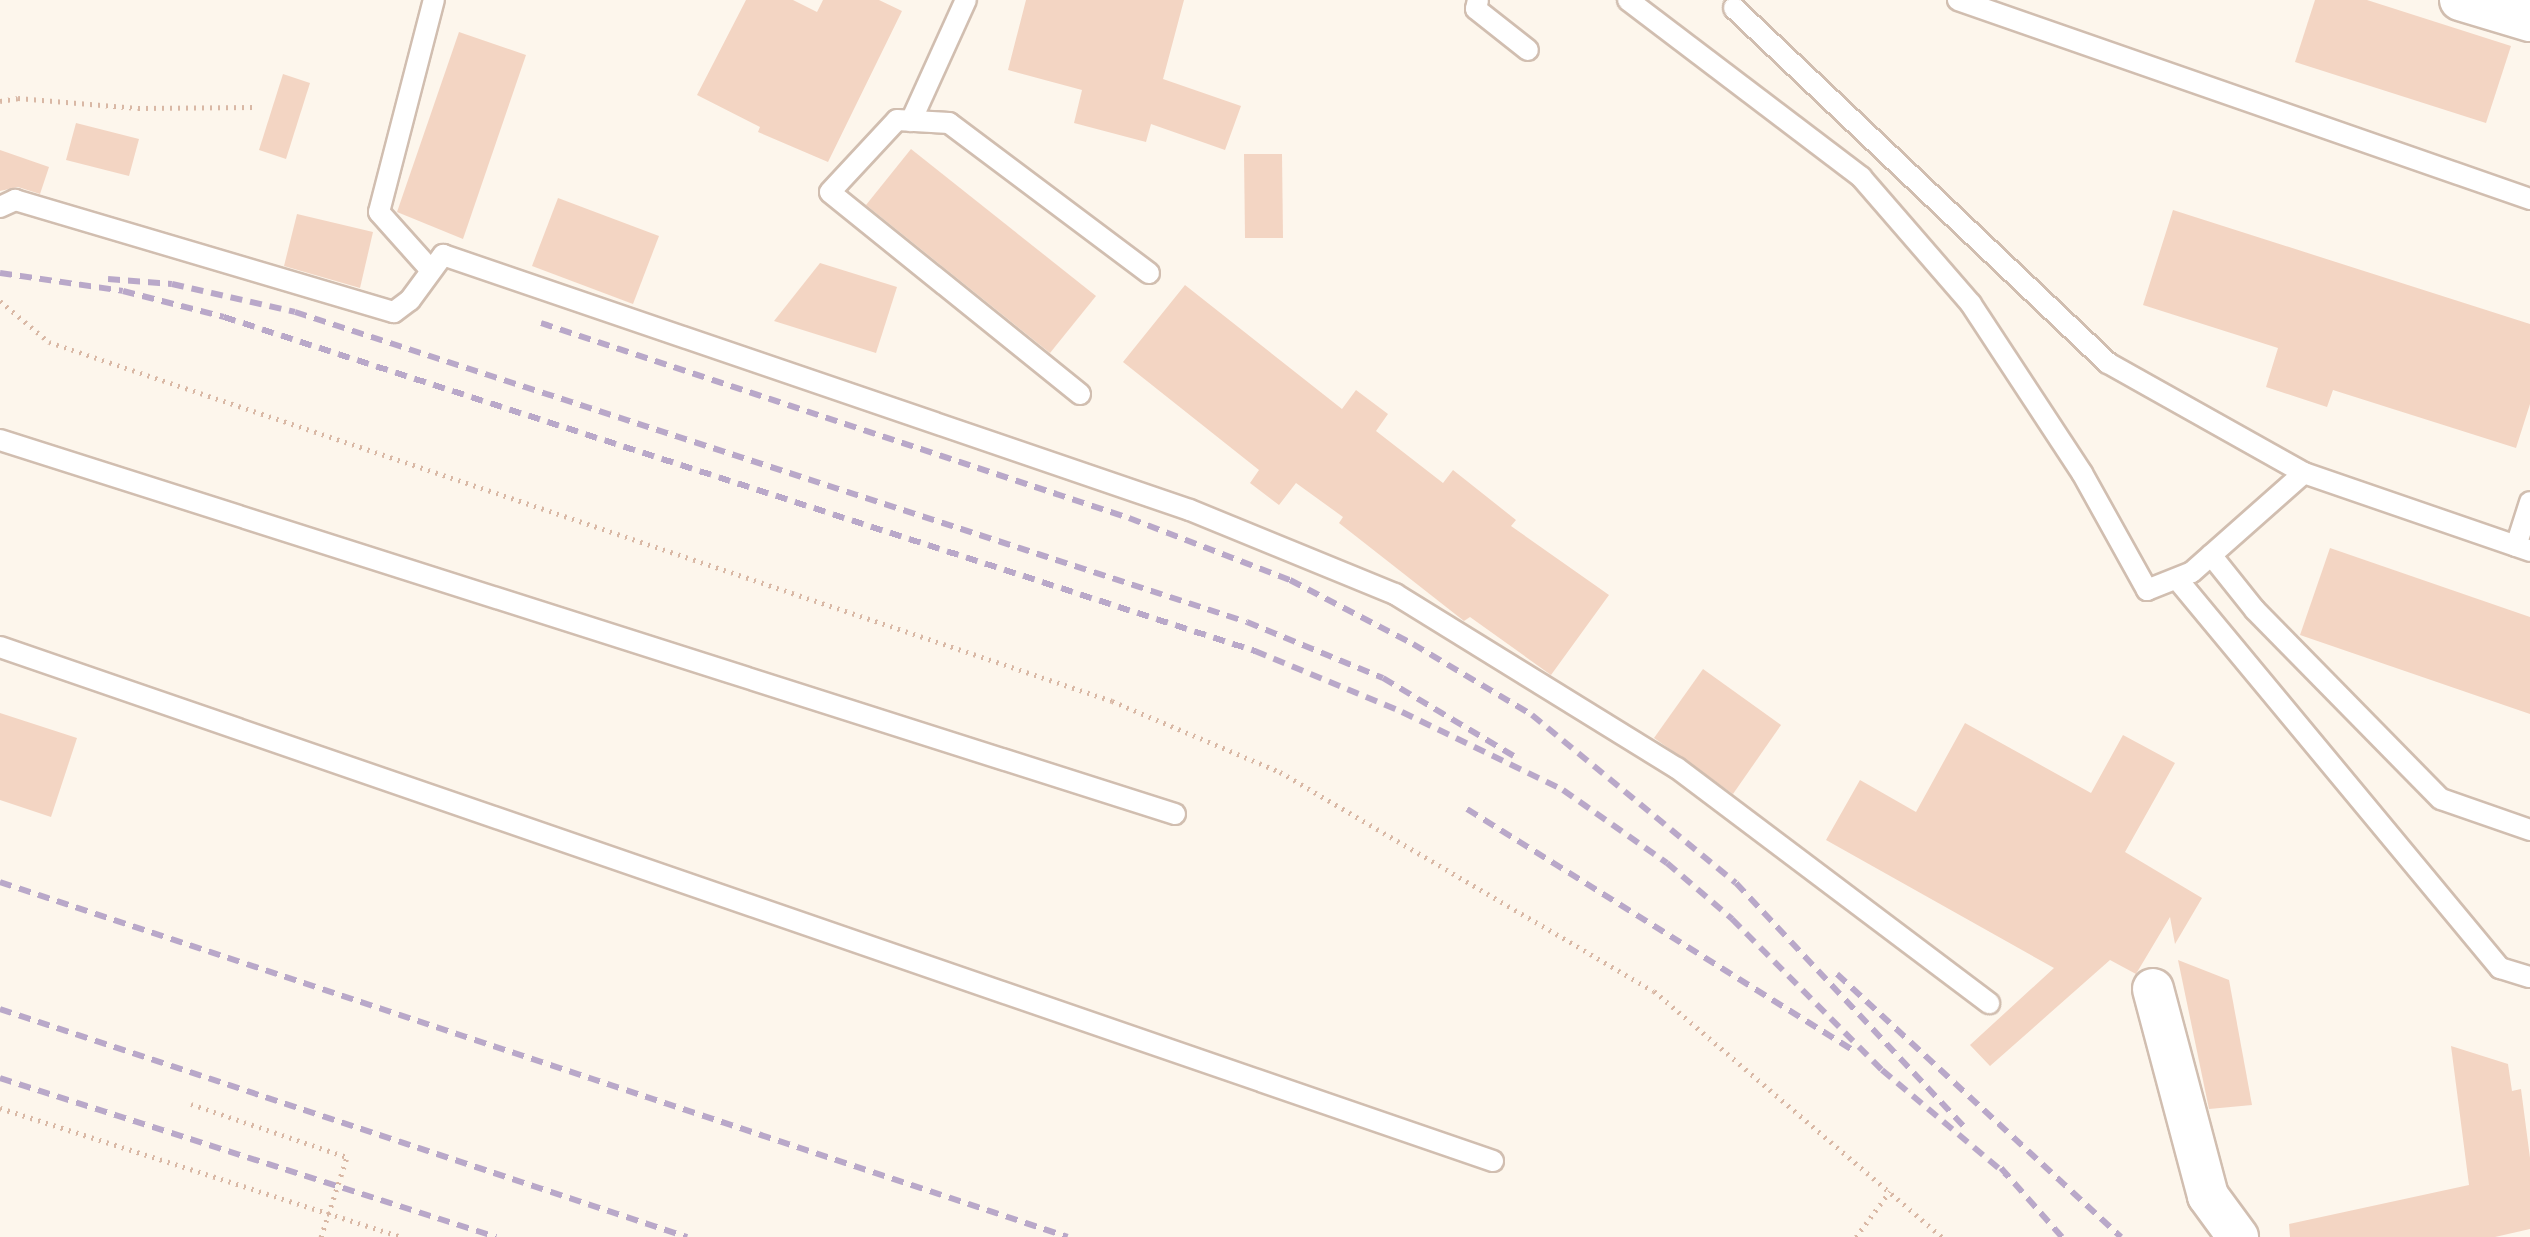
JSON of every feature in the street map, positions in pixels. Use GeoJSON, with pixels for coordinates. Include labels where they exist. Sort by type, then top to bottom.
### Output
{"type":"FeatureCollection","features":[{"type":"Feature","properties":{"kind":"street"},"geometry":{"type":"LineString","coordinates":[[2460,0],[2528,13]]}},
{"type":"Feature","properties":{"kind":"street"},"geometry":{"type":"LineString","coordinates":[[2153,989],[2208,1196],[2238,1237]]}},
{"type":"Feature","properties":{"kind":"lane"},"geometry":{"type":"LineString","coordinates":[[429,268],[379,212],[434,0]]}},
{"type":"Feature","properties":{"kind":"lane"},"geometry":{"type":"LineString","coordinates":[[911,121],[966,0]]}},
{"type":"Feature","properties":{"kind":"lane"},"geometry":{"type":"LineString","coordinates":[[1478,0],[1476,9],[1528,50]]}},
{"type":"Feature","properties":{"kind":"lane"},"geometry":{"type":"LineString","coordinates":[[1628,0],[1861,177],[1971,304],[2082,473],[2147,590],[2177,579],[2211,555],[2304,473]]}},
{"type":"Feature","properties":{"kind":"lane"},"geometry":{"type":"LineString","coordinates":[[1958,0],[2530,199]]}},
{"type":"Feature","properties":{"kind":"lane"},"geometry":{"type":"LineString","coordinates":[[1734,8],[2108,363],[2304,473],[2523,549],[2530,502]]}},
{"type":"Feature","properties":{"kind":"lane"},"geometry":{"type":"LineString","coordinates":[[1080,394],[830,192],[897,120],[949,123],[1149,273]]}},
{"type":"Feature","properties":{"kind":"lane"},"geometry":{"type":"LineString","coordinates":[[0,207],[15,200],[394,312],[410,300],[429,268],[443,255],[1190,510],[1395,594],[1677,768],[1989,1003]]}},
{"type":"Feature","properties":{"kind":"lane"},"geometry":{"type":"LineString","coordinates":[[0,440],[1175,814]]}},
{"type":"Feature","properties":{"kind":"lane"},"geometry":{"type":"LineString","coordinates":[[2211,555],[2255,610],[2441,799],[2530,830]]}},
{"type":"Feature","properties":{"kind":"lane"},"geometry":{"type":"LineString","coordinates":[[2177,579],[2500,968],[2530,977]]}},
{"type":"Feature","properties":{"kind":"lane"},"geometry":{"type":"LineString","coordinates":[[0,647],[1493,1161]]}},
{"type":"Feature","properties":{"kind":"path"},"geometry":{"type":"LineString","coordinates":[[0,101],[256,107]]}},
{"type":"Feature","properties":{"kind":"path"},"geometry":{"type":"LineString","coordinates":[[0,301],[49,342],[1097,696],[1280,772],[1654,991],[1942,1237]]}},
{"type":"Feature","properties":{"kind":"path"},"geometry":{"type":"LineString","coordinates":[[191,1104],[347,1157],[321,1237]]}},
{"type":"Feature","properties":{"kind":"path"},"geometry":{"type":"LineString","coordinates":[[0,1108],[401,1237]]}},
{"type":"Feature","properties":{"kind":"path"},"geometry":{"type":"LineString","coordinates":[[1856,1237],[1890,1191]]}},
{"type":"Feature","properties":{"kind":"building"},"geometry":{"type":"Polygon","coordinates":[[[746,0],[793,0],[817,12],[823,0],[879,0],[902,11],[828,162],[758,132],[760,127],[697,95],[746,0]]]}},
{"type":"Feature","properties":{"kind":"building"},"geometry":{"type":"Polygon","coordinates":[[[1026,0],[1184,0],[1163,79],[1241,106],[1225,150],[1151,124],[1146,142],[1074,123],[1082,90],[1008,70],[1026,0]]]}},
{"type":"Feature","properties":{"kind":"building"},"geometry":{"type":"Polygon","coordinates":[[[2315,0],[2367,0],[2511,46],[2486,123],[2295,62],[2315,0]]]}},
{"type":"Feature","properties":{"kind":"building"},"geometry":{"type":"Polygon","coordinates":[[[459,32],[526,55],[463,239],[397,212],[459,32]]]}},
{"type":"Feature","properties":{"kind":"building"},"geometry":{"type":"Polygon","coordinates":[[[283,74],[310,83],[286,159],[259,150],[283,74]]]}},
{"type":"Feature","properties":{"kind":"building"},"geometry":{"type":"Polygon","coordinates":[[[76,123],[139,139],[129,176],[66,160],[76,123]]]}},
{"type":"Feature","properties":{"kind":"building"},"geometry":{"type":"Polygon","coordinates":[[[911,149],[1096,296],[1050,353],[866,205],[911,149]]]}},
{"type":"Feature","properties":{"kind":"building"},"geometry":{"type":"Polygon","coordinates":[[[0,150],[49,167],[40,194],[18,187],[0,191],[0,150]]]}},
{"type":"Feature","properties":{"kind":"building"},"geometry":{"type":"Polygon","coordinates":[[[1244,154],[1282,154],[1283,238],[1245,238],[1244,154]]]}},
{"type":"Feature","properties":{"kind":"building"},"geometry":{"type":"Polygon","coordinates":[[[558,198],[659,236],[633,304],[532,266],[558,198]]]}},
{"type":"Feature","properties":{"kind":"building"},"geometry":{"type":"Polygon","coordinates":[[[2173,210],[2530,324],[2530,404],[2516,448],[2333,390],[2327,407],[2266,387],[2278,348],[2143,305],[2173,210]]]}},
{"type":"Feature","properties":{"kind":"building"},"geometry":{"type":"Polygon","coordinates":[[[297,214],[373,232],[360,288],[284,266],[297,214]]]}},
{"type":"Feature","properties":{"kind":"building"},"geometry":{"type":"Polygon","coordinates":[[[820,263],[897,287],[876,353],[774,321],[820,263]]]}},
{"type":"Feature","properties":{"kind":"building"},"geometry":{"type":"Polygon","coordinates":[[[1185,285],[1342,409],[1356,390],[1388,414],[1376,431],[1443,483],[1453,470],[1516,520],[1511,526],[1609,595],[1551,675],[1470,617],[1464,621],[1339,523],[1343,517],[1296,483],[1279,505],[1250,483],[1259,470],[1123,362],[1185,285]]]}},
{"type":"Feature","properties":{"kind":"building"},"geometry":{"type":"Polygon","coordinates":[[[2330,548],[2530,617],[2530,714],[2300,635],[2330,548]]]}},
{"type":"Feature","properties":{"kind":"building"},"geometry":{"type":"Polygon","coordinates":[[[1703,669],[1781,725],[1733,794],[1654,738],[1703,669]]]}},
{"type":"Feature","properties":{"kind":"building"},"geometry":{"type":"Polygon","coordinates":[[[0,713],[77,738],[51,817],[0,800],[0,713]]]}},
{"type":"Feature","properties":{"kind":"building"},"geometry":{"type":"Polygon","coordinates":[[[1965,723],[2091,793],[2123,735],[2175,763],[2125,852],[2202,898],[2175,944],[2170,917],[2136,974],[2110,960],[1990,1066],[1970,1045],[2054,968],[1826,840],[1860,780],[1916,812],[1965,723]]]}},
{"type":"Feature","properties":{"kind":"building"},"geometry":{"type":"Polygon","coordinates":[[[2178,960],[2229,980],[2252,1105],[2209,1109],[2178,960]]]}},
{"type":"Feature","properties":{"kind":"building"},"geometry":{"type":"Polygon","coordinates":[[[2451,1046],[2508,1064],[2512,1091],[2521,1089],[2530,1158],[2530,1229],[2495,1237],[2290,1237],[2289,1224],[2469,1185],[2451,1046]]]}},
{"type":"Feature","properties":{"kind":"railway"},"geometry":{"type":"LineString","coordinates":[[0,273],[123,291],[224,317],[1255,651],[1402,712],[1563,790],[1667,863],[1732,919],[1882,1070],[2008,1176]]}},
{"type":"Feature","properties":{"kind":"railway"},"geometry":{"type":"LineString","coordinates":[[108,279],[172,284],[295,312],[1247,622],[1383,678],[1514,756]]}},
{"type":"Feature","properties":{"kind":"railway"},"geometry":{"type":"LineString","coordinates":[[541,323],[1129,518],[1290,580],[1413,644],[1532,715],[1736,883],[1966,1129]]}},
{"type":"Feature","properties":{"kind":"railway"},"geometry":{"type":"LineString","coordinates":[[1467,809],[1852,1050]]}},
{"type":"Feature","properties":{"kind":"railway"},"geometry":{"type":"LineString","coordinates":[[0,882],[1068,1237]]}},
{"type":"Feature","properties":{"kind":"railway"},"geometry":{"type":"LineString","coordinates":[[1837,974],[2121,1237]]}},
{"type":"Feature","properties":{"kind":"railway"},"geometry":{"type":"LineString","coordinates":[[0,1009],[687,1237]]}},
{"type":"Feature","properties":{"kind":"railway"},"geometry":{"type":"LineString","coordinates":[[0,1078],[496,1237]]}},
{"type":"Feature","properties":{"kind":"railway"},"geometry":{"type":"LineString","coordinates":[[2001,1168],[2062,1237]]}}]}
